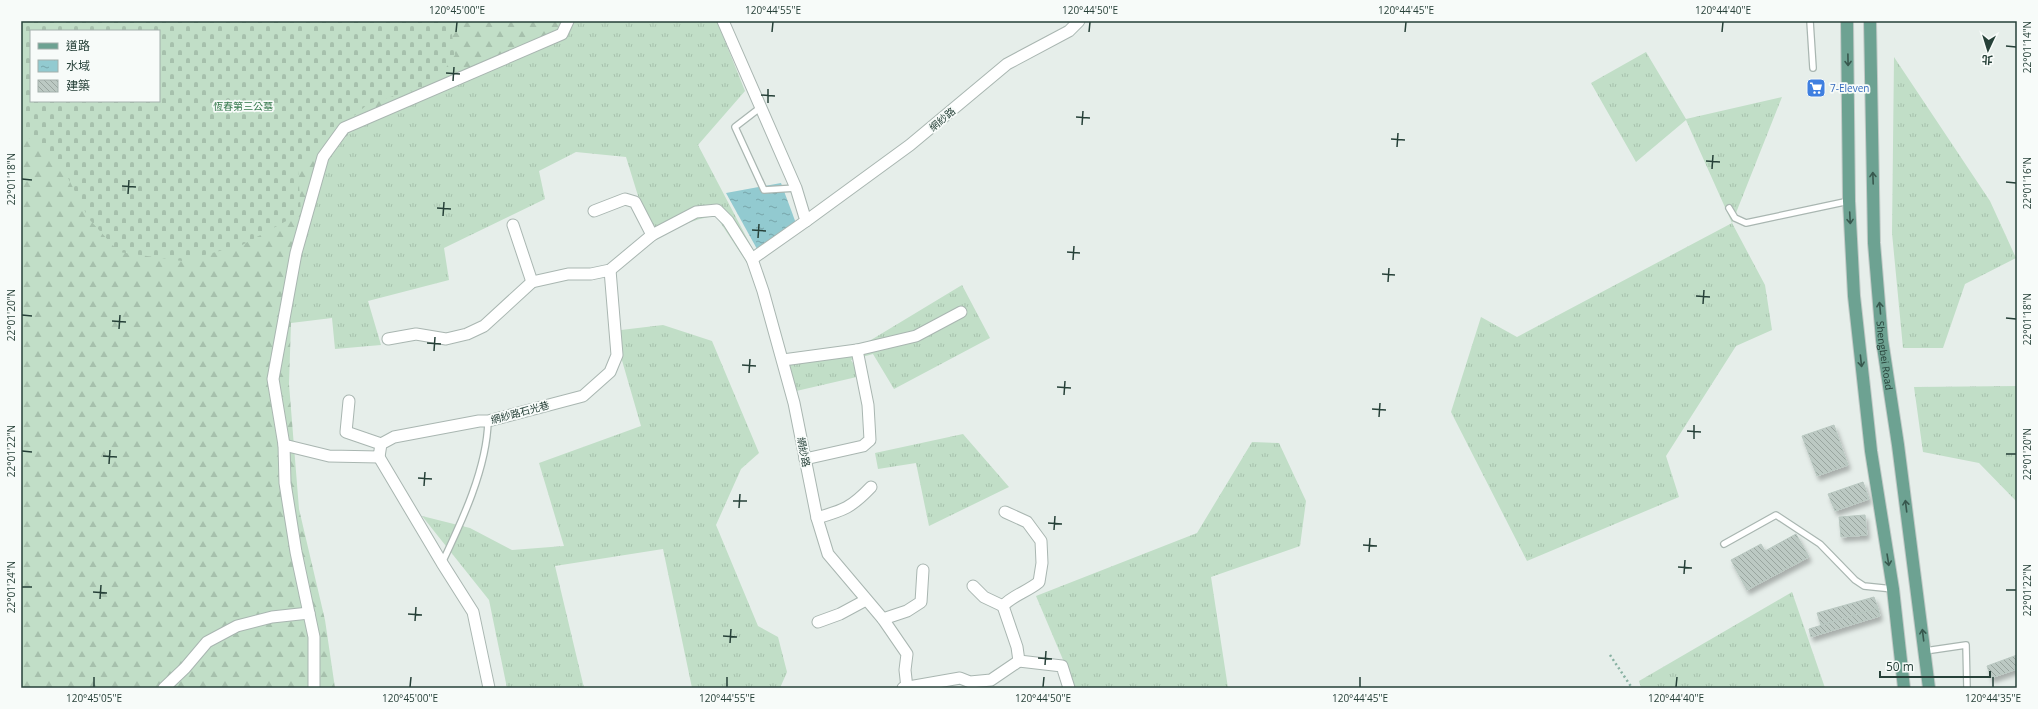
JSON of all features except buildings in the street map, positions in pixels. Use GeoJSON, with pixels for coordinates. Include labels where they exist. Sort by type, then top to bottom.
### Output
{"type":"FeatureCollection","features":[{"type":"Feature","properties":{"kind":"main road"},"geometry":{"type":"LineString","coordinates":[[1847,21],[1849,201],[1854,296],[1871,451],[1893,589],[1904,688]]}},
{"type":"Feature","properties":{"kind":"main road","name":"Shengbei Road"},"geometry":{"type":"LineString","coordinates":[[1870,21],[1874,243],[1882,332],[1929,688]]}},
{"type":"Feature","properties":{"kind":"street"},"geometry":{"type":"LineString","coordinates":[[314,688],[314,637],[296,552],[285,483],[284,445],[274,380],[296,253],[323,157],[344,128],[562,34],[568,21]]}},
{"type":"Feature","properties":{"kind":"street"},"geometry":{"type":"LineString","coordinates":[[723,21],[796,188],[806,221]]}},
{"type":"Feature","properties":{"kind":"street","name":"網紗路"},"geometry":{"type":"LineString","coordinates":[[905,688],[907,654],[883,619],[828,554],[817,518],[783,360],[752,259],[910,145],[1008,64],[1069,31],[1079,21]]}},
{"type":"Feature","properties":{"kind":"street"},"geometry":{"type":"LineString","coordinates":[[594,211],[625,198],[635,202],[652,235]]}},
{"type":"Feature","properties":{"kind":"street"},"geometry":{"type":"LineString","coordinates":[[388,339],[416,334],[446,340],[467,334],[484,326],[532,282],[568,274],[591,274],[610,270],[652,235],[696,212],[716,210],[728,221],[752,259]]}},
{"type":"Feature","properties":{"kind":"street"},"geometry":{"type":"LineString","coordinates":[[513,225],[532,282]]}},
{"type":"Feature","properties":{"kind":"street","name":"網紗路石光巷"},"geometry":{"type":"LineString","coordinates":[[381,444],[394,437],[488,421],[583,396],[610,372],[618,355],[610,270]]}},
{"type":"Feature","properties":{"kind":"street"},"geometry":{"type":"LineString","coordinates":[[783,360],[857,350],[916,336],[961,312]]}},
{"type":"Feature","properties":{"kind":"street"},"geometry":{"type":"LineString","coordinates":[[805,459],[863,446],[870,440],[868,405],[857,350]]}},
{"type":"Feature","properties":{"kind":"street"},"geometry":{"type":"LineString","coordinates":[[349,401],[346,432],[381,444],[379,457],[473,612],[489,688]]}},
{"type":"Feature","properties":{"kind":"street"},"geometry":{"type":"LineString","coordinates":[[284,445],[329,456],[379,457]]}},
{"type":"Feature","properties":{"kind":"street"},"geometry":{"type":"LineString","coordinates":[[817,518],[843,510],[856,503],[871,486]]}},
{"type":"Feature","properties":{"kind":"street"},"geometry":{"type":"LineString","coordinates":[[1003,606],[1011,598],[1027,592],[1039,582],[1042,563],[1041,541],[1026,522],[1005,512]]}},
{"type":"Feature","properties":{"kind":"street"},"geometry":{"type":"LineString","coordinates":[[883,619],[907,611],[921,602],[923,570]]}},
{"type":"Feature","properties":{"kind":"street"},"geometry":{"type":"LineString","coordinates":[[972,586],[984,597],[1003,606],[1017,647],[1019,661]]}},
{"type":"Feature","properties":{"kind":"street"},"geometry":{"type":"LineString","coordinates":[[818,622],[840,614],[866,600]]}},
{"type":"Feature","properties":{"kind":"street"},"geometry":{"type":"LineString","coordinates":[[164,688],[185,668],[208,642],[237,626],[272,617],[309,613]]}},
{"type":"Feature","properties":{"kind":"street"},"geometry":{"type":"LineString","coordinates":[[905,688],[960,678],[970,682],[991,680],[1019,661],[1062,666],[1069,688]]}},
{"type":"Feature","properties":{"kind":"lane"},"geometry":{"type":"LineString","coordinates":[[1810,21],[1812,68]]}},
{"type":"Feature","properties":{"kind":"lane"},"geometry":{"type":"LineString","coordinates":[[761,107],[735,127],[764,190],[796,188]]}},
{"type":"Feature","properties":{"kind":"lane"},"geometry":{"type":"LineString","coordinates":[[1729,208],[1735,218],[1746,223],[1849,201]]}},
{"type":"Feature","properties":{"kind":"lane"},"geometry":{"type":"LineString","coordinates":[[442,563],[469,506],[488,436],[488,421]]}},
{"type":"Feature","properties":{"kind":"lane"},"geometry":{"type":"LineString","coordinates":[[1724,544],[1776,515],[1820,544],[1855,580],[1864,586],[1893,589]]}},
{"type":"Feature","properties":{"kind":"lane"},"geometry":{"type":"LineString","coordinates":[[1925,651],[1966,646],[1967,688]]}},
{"type":"Feature","properties":{"kind":"path"},"geometry":{"type":"LineString","coordinates":[[1610,655],[1632,688]]}},
{"type":"Feature","properties":{"kind":"green space"},"geometry":{"type":"Polygon","coordinates":[[[21,21],[570,21],[562,34],[371,115],[323,157],[296,253],[291,323],[289,384],[299,509],[325,620],[335,688],[21,688],[21,21]]]}},
{"type":"Feature","properties":{"kind":"green space","name":"恆春第三公墓"},"geometry":{"type":"Polygon","coordinates":[[[21,21],[450,21],[455,55],[435,83],[368,104],[335,132],[298,170],[301,213],[242,245],[182,261],[119,252],[89,219],[66,174],[42,145],[21,134],[21,21]]]}},
{"type":"Feature","properties":{"kind":"green space"},"geometry":{"type":"Polygon","coordinates":[[[570,21],[717,21],[745,91],[698,145],[760,263],[751,269],[716,216],[691,222],[652,241],[626,157],[576,152],[539,171],[545,199],[444,248],[449,280],[368,301],[381,345],[335,349],[332,318],[291,323],[290,268],[323,157],[371,115],[570,21]]]}},
{"type":"Feature","properties":{"kind":"green space"},"geometry":{"type":"Polygon","coordinates":[[[1646,52],[1686,119],[1782,97],[1732,223],[1686,120],[1636,162],[1591,83],[1646,52]]]}},
{"type":"Feature","properties":{"kind":"green space"},"geometry":{"type":"Polygon","coordinates":[[[1894,57],[1990,201],[2016,258],[1965,284],[1943,348],[1903,348],[1892,233],[1894,57]]]}},
{"type":"Feature","properties":{"kind":"green space"},"geometry":{"type":"Polygon","coordinates":[[[1732,223],[1765,285],[1772,330],[1736,346],[1666,456],[1679,497],[1527,561],[1451,412],[1481,317],[1517,337],[1732,223]]]}},
{"type":"Feature","properties":{"kind":"green space"},"geometry":{"type":"Polygon","coordinates":[[[962,285],[990,338],[894,389],[873,354],[851,360],[861,376],[792,392],[787,364],[866,343],[962,285]]]}},
{"type":"Feature","properties":{"kind":"green space"},"geometry":{"type":"Polygon","coordinates":[[[663,325],[712,341],[759,453],[741,469],[716,525],[758,626],[778,637],[787,672],[780,688],[692,688],[663,549],[555,566],[584,688],[507,688],[489,600],[422,516],[470,528],[512,550],[564,546],[539,463],[641,426],[621,357],[621,330],[663,325]]]}},
{"type":"Feature","properties":{"kind":"green space"},"geometry":{"type":"Polygon","coordinates":[[[2017,386],[2017,502],[1979,463],[1923,452],[1914,387],[2017,386]]]}},
{"type":"Feature","properties":{"kind":"green space"},"geometry":{"type":"Polygon","coordinates":[[[963,434],[1009,487],[929,526],[916,463],[878,469],[875,453],[963,434]]]}},
{"type":"Feature","properties":{"kind":"green space"},"geometry":{"type":"Polygon","coordinates":[[[1252,442],[1279,443],[1306,501],[1300,546],[1211,577],[1228,688],[1075,688],[1036,596],[1197,533],[1252,442]]]}},
{"type":"Feature","properties":{"kind":"green space"},"geometry":{"type":"Polygon","coordinates":[[[1792,592],[1825,688],[1641,688],[1639,681],[1792,592]]]}},
{"type":"Feature","properties":{"kind":"water"},"geometry":{"type":"Polygon","coordinates":[[[781,183],[797,226],[757,249],[726,193],[781,183]]]}},
{"type":"Feature","properties":{"kind":"place","name":"7-Eleven"},"geometry":{"type":"Point","coordinates":[1816,88]}}]}
